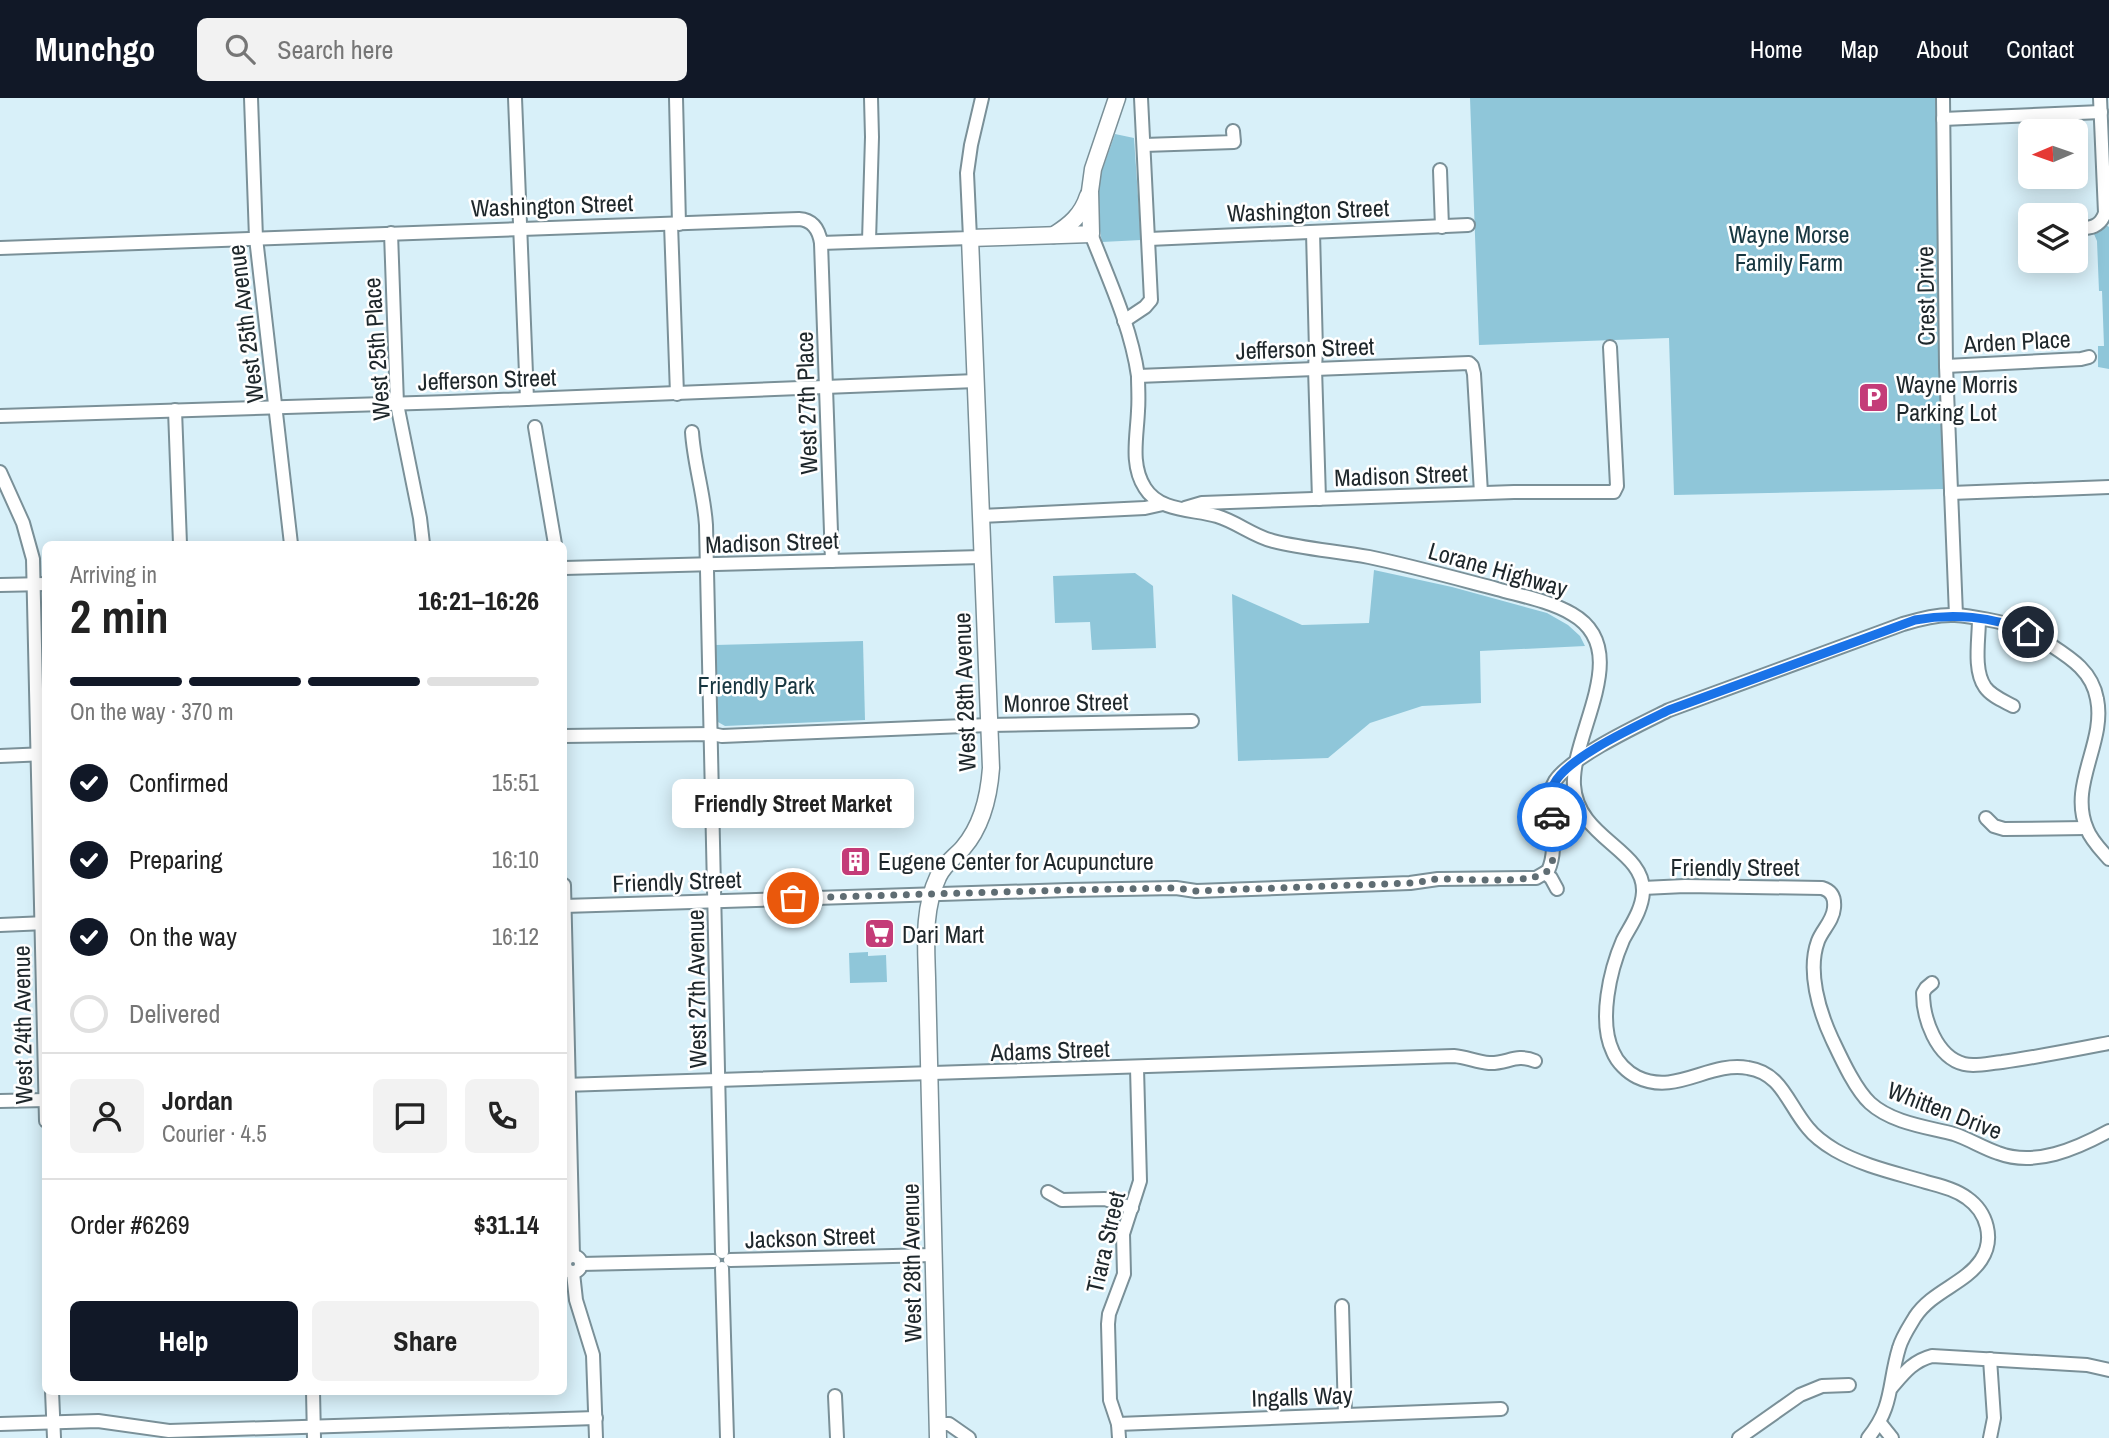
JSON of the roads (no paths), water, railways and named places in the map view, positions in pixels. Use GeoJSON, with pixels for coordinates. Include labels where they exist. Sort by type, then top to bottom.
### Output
{"type":"FeatureCollection","features":[{"type":"Feature","properties":{"kind":"main road"},"geometry":{"type":"LineString","coordinates":[[970,238],[1091,234],[1090,191],[1095,161],[1117,98]]}},
{"type":"Feature","properties":{"kind":"main road"},"geometry":{"type":"LineString","coordinates":[[1054,235],[1076,218],[1090,191]]}},
{"type":"Feature","properties":{"kind":"main road"},"geometry":{"type":"LineString","coordinates":[[972,285],[983,253],[993,239],[999,237]]}},
{"type":"Feature","properties":{"kind":"main road","name":"West 28th Avenue"},"geometry":{"type":"LineString","coordinates":[[938,1431],[927,910],[941,872],[970,838],[984,809],[991,768],[970,238]]}},
{"type":"Feature","properties":{"kind":"street","name":"West 25th Avenue"},"geometry":{"type":"LineString","coordinates":[[251,98],[256,239],[291,541]]}},
{"type":"Feature","properties":{"kind":"street"},"geometry":{"type":"LineString","coordinates":[[515,98],[527,399]]}},
{"type":"Feature","properties":{"kind":"street"},"geometry":{"type":"LineString","coordinates":[[676,98],[677,394]]}},
{"type":"Feature","properties":{"kind":"street"},"geometry":{"type":"LineString","coordinates":[[869,241],[871,98]]}},
{"type":"Feature","properties":{"kind":"street","name":"West 28th Avenue"},"geometry":{"type":"LineString","coordinates":[[970,238],[967,173],[982,98]]}},
{"type":"Feature","properties":{"kind":"street"},"geometry":{"type":"LineString","coordinates":[[1124,321],[1146,307],[1151,300],[1141,98]]}},
{"type":"Feature","properties":{"kind":"street","name":"Crest Drive"},"geometry":{"type":"LineString","coordinates":[[1943,98],[1947,366],[1955,615]]}},
{"type":"Feature","properties":{"kind":"street"},"geometry":{"type":"LineString","coordinates":[[2088,228],[2099,224],[2106,208],[2106,150],[2101,98]]}},
{"type":"Feature","properties":{"kind":"street"},"geometry":{"type":"LineString","coordinates":[[1943,119],[2101,113]]}},
{"type":"Feature","properties":{"kind":"street"},"geometry":{"type":"LineString","coordinates":[[1144,145],[1234,142],[1233,131]]}},
{"type":"Feature","properties":{"kind":"street"},"geometry":{"type":"LineString","coordinates":[[1440,170],[1442,227]]}},
{"type":"Feature","properties":{"kind":"street","name":"Washington Street"},"geometry":{"type":"LineString","coordinates":[[0,248],[803,219],[815,226],[821,243]]}},
{"type":"Feature","properties":{"kind":"street","name":"Washington Street"},"geometry":{"type":"LineString","coordinates":[[1149,239],[1468,225]]}},
{"type":"Feature","properties":{"kind":"street"},"geometry":{"type":"LineString","coordinates":[[1313,232],[1320,499]]}},
{"type":"Feature","properties":{"kind":"street","name":"West 25th Place"},"geometry":{"type":"LineString","coordinates":[[391,233],[397,404],[423,541]]}},
{"type":"Feature","properties":{"kind":"street"},"geometry":{"type":"LineString","coordinates":[[1091,234],[1124,321],[1138,376],[1135,445],[1137,471],[1148,493],[1163,504]]}},
{"type":"Feature","properties":{"kind":"street"},"geometry":{"type":"LineString","coordinates":[[821,243],[970,238]]}},
{"type":"Feature","properties":{"kind":"street","name":"West 27th Place"},"geometry":{"type":"LineString","coordinates":[[821,243],[832,561]]}},
{"type":"Feature","properties":{"kind":"street","name":"Madison Street"},"geometry":{"type":"LineString","coordinates":[[1182,509],[1202,503],[1481,493],[1612,493],[1617,486],[1610,347]]}},
{"type":"Feature","properties":{"kind":"street","name":"Arden Place"},"geometry":{"type":"LineString","coordinates":[[1947,366],[2089,357]]}},
{"type":"Feature","properties":{"kind":"street","name":"Jefferson Street"},"geometry":{"type":"LineString","coordinates":[[1138,376],[1467,363],[1472,366],[1481,493]]}},
{"type":"Feature","properties":{"kind":"street","name":"Jefferson Street"},"geometry":{"type":"LineString","coordinates":[[0,416],[677,394],[976,381]]}},
{"type":"Feature","properties":{"kind":"street"},"geometry":{"type":"LineString","coordinates":[[175,410],[180,541]]}},
{"type":"Feature","properties":{"kind":"street"},"geometry":{"type":"LineString","coordinates":[[536,427],[555,541]]}},
{"type":"Feature","properties":{"kind":"street","name":"West 27th Avenue"},"geometry":{"type":"LineString","coordinates":[[692,432],[695,464],[705,510],[726,1438]]}},
{"type":"Feature","properties":{"kind":"street","name":"West 24th Avenue"},"geometry":{"type":"LineString","coordinates":[[0,472],[23,523],[39,584],[42,838]]}},
{"type":"Feature","properties":{"kind":"street"},"geometry":{"type":"LineString","coordinates":[[1951,493],[2109,487]]}},
{"type":"Feature","properties":{"kind":"street"},"geometry":{"type":"LineString","coordinates":[[981,516],[1145,508],[1163,504]]}},
{"type":"Feature","properties":{"kind":"street","name":"Lorane Highway"},"geometry":{"type":"LineString","coordinates":[[1163,504],[1221,517],[1269,540],[1369,557],[1532,599],[1568,611],[1583,620],[1593,631],[1600,662],[1598,681],[1577,760],[1574,784],[1576,799],[1591,827],[1628,858],[1642,879],[1643,888]]}},
{"type":"Feature","properties":{"kind":"street","name":"Madison Street"},"geometry":{"type":"LineString","coordinates":[[567,568],[982,556]]}},
{"type":"Feature","properties":{"kind":"street"},"geometry":{"type":"LineString","coordinates":[[0,585],[39,584]]}},
{"type":"Feature","properties":{"kind":"street"},"geometry":{"type":"LineString","coordinates":[[1557,889],[1545,873],[1551,865],[1553,853],[1550,803],[1552,788],[1564,770],[1577,760],[1669,710],[1915,620],[1955,615],[2017,627],[2028,632],[2082,667],[2090,678],[2099,713],[2082,784],[2082,804],[2086,828],[2109,859]]}},
{"type":"Feature","properties":{"kind":"street"},"geometry":{"type":"LineString","coordinates":[[1979,619],[1979,665],[1982,680],[1990,692],[2013,706]]}},
{"type":"Feature","properties":{"kind":"street","name":"Monroe Street"},"geometry":{"type":"LineString","coordinates":[[567,736],[722,736],[989,725],[1192,721]]}},
{"type":"Feature","properties":{"kind":"street"},"geometry":{"type":"LineString","coordinates":[[2095,738],[2109,737]]}},
{"type":"Feature","properties":{"kind":"street"},"geometry":{"type":"LineString","coordinates":[[0,756],[41,754]]}},
{"type":"Feature","properties":{"kind":"street"},"geometry":{"type":"LineString","coordinates":[[1986,818],[1994,826],[2004,829],[2086,828]]}},
{"type":"Feature","properties":{"kind":"street","name":"Friendly Street"},"geometry":{"type":"LineString","coordinates":[[567,906],[1176,888],[1196,891],[1410,883],[1438,879],[1526,880],[1545,873]]}},
{"type":"Feature","properties":{"kind":"street","name":"Friendly Street"},"geometry":{"type":"LineString","coordinates":[[1643,888],[1685,886],[1826,889]]}},
{"type":"Feature","properties":{"kind":"street"},"geometry":{"type":"LineString","coordinates":[[1643,888],[1637,913],[1619,952],[1607,1002],[1607,1032],[1611,1047],[1615,1058],[1628,1071],[1649,1081],[1664,1084],[1728,1067],[1759,1070],[1778,1084],[1808,1129],[1832,1148],[1870,1165],[1950,1189],[1976,1205],[1987,1225],[1988,1237],[1983,1257],[1970,1272],[1931,1298],[1919,1311],[1902,1339],[1887,1408],[1880,1423],[1868,1438]]}},
{"type":"Feature","properties":{"kind":"street","name":"Whitten Drive"},"geometry":{"type":"LineString","coordinates":[[1826,889],[1833,897],[1833,912],[1817,944],[1814,958],[1815,981],[1822,1014],[1831,1038],[1865,1097],[1872,1104],[1895,1117],[1958,1135],[2001,1155],[2021,1158],[2050,1156],[2109,1131]]}},
{"type":"Feature","properties":{"kind":"street"},"geometry":{"type":"LineString","coordinates":[[0,925],[42,923]]}},
{"type":"Feature","properties":{"kind":"street"},"geometry":{"type":"LineString","coordinates":[[1932,983],[1923,993],[1928,1026],[1948,1055],[1965,1065],[2045,1055],[2109,1043]]}},
{"type":"Feature","properties":{"kind":"street","name":"Adams Street"},"geometry":{"type":"LineString","coordinates":[[567,1085],[1454,1056],[1487,1063],[1522,1057],[1535,1061]]}},
{"type":"Feature","properties":{"kind":"street","name":"Tiara Street"},"geometry":{"type":"LineString","coordinates":[[1118,1424],[1110,1400],[1109,1318],[1124,1274],[1123,1236],[1139,1187],[1137,1068]]}},
{"type":"Feature","properties":{"kind":"street"},"geometry":{"type":"LineString","coordinates":[[0,1101],[42,1100]]}},
{"type":"Feature","properties":{"kind":"street"},"geometry":{"type":"LineString","coordinates":[[567,1121],[571,1264],[576,1300],[593,1355],[596,1438]]}},
{"type":"Feature","properties":{"kind":"street"},"geometry":{"type":"LineString","coordinates":[[1048,1192],[1062,1200],[1105,1199],[1132,1208]]}},
{"type":"Feature","properties":{"kind":"street","name":"Jackson Street"},"geometry":{"type":"LineString","coordinates":[[571,1264],[933,1255]]}},
{"type":"Feature","properties":{"kind":"street"},"geometry":{"type":"LineString","coordinates":[[1342,1306],[1345,1415]]}},
{"type":"Feature","properties":{"kind":"street"},"geometry":{"type":"LineString","coordinates":[[1892,1388],[1909,1367],[1927,1357],[1937,1356],[2087,1365],[2109,1370]]}},
{"type":"Feature","properties":{"kind":"street"},"geometry":{"type":"LineString","coordinates":[[1990,1359],[1994,1419],[1990,1438]]}},
{"type":"Feature","properties":{"kind":"street"},"geometry":{"type":"LineString","coordinates":[[1739,1438],[1800,1395],[1822,1386],[1849,1385]]}},
{"type":"Feature","properties":{"kind":"street"},"geometry":{"type":"LineString","coordinates":[[52,1395],[54,1438]]}},
{"type":"Feature","properties":{"kind":"street"},"geometry":{"type":"LineString","coordinates":[[313,1395],[314,1432]]}},
{"type":"Feature","properties":{"kind":"street"},"geometry":{"type":"LineString","coordinates":[[835,1396],[836,1438]]}},
{"type":"Feature","properties":{"kind":"street","name":"Ingalls Way"},"geometry":{"type":"LineString","coordinates":[[1118,1424],[1501,1409]]}},
{"type":"Feature","properties":{"kind":"street"},"geometry":{"type":"LineString","coordinates":[[0,1424],[98,1420],[169,1431],[314,1432],[596,1418]]}},
{"type":"Feature","properties":{"kind":"street"},"geometry":{"type":"LineString","coordinates":[[1880,1423],[1892,1438]]}},
{"type":"Feature","properties":{"kind":"street"},"geometry":{"type":"LineString","coordinates":[[938,1431],[949,1424],[969,1438]]}},
{"type":"Feature","properties":{"kind":"street"},"geometry":{"type":"LineString","coordinates":[[1118,1424],[1119,1438]]}},
{"type":"Feature","properties":{"kind":"place","name":"Wayne Morris Parking Lot"},"geometry":{"type":"Point","coordinates":[1873,398]}},
{"type":"Feature","properties":{"kind":"place","name":"Eugene Center for Acupuncture"},"geometry":{"type":"Point","coordinates":[855,861]}},
{"type":"Feature","properties":{"kind":"place","name":"Friendly Street Market"},"geometry":{"type":"Point","coordinates":[793,898]}},
{"type":"Feature","properties":{"kind":"place","name":"Dari Mart"},"geometry":{"type":"Point","coordinates":[879,934]}},
{"type":"Feature","properties":{"kind":"park label","name":"Wayne Morse Family Farm"},"geometry":{"type":"Point","coordinates":[1789,248]}},
{"type":"Feature","properties":{"kind":"park label","name":"Friendly Park"},"geometry":{"type":"Point","coordinates":[756,685]}}]}
